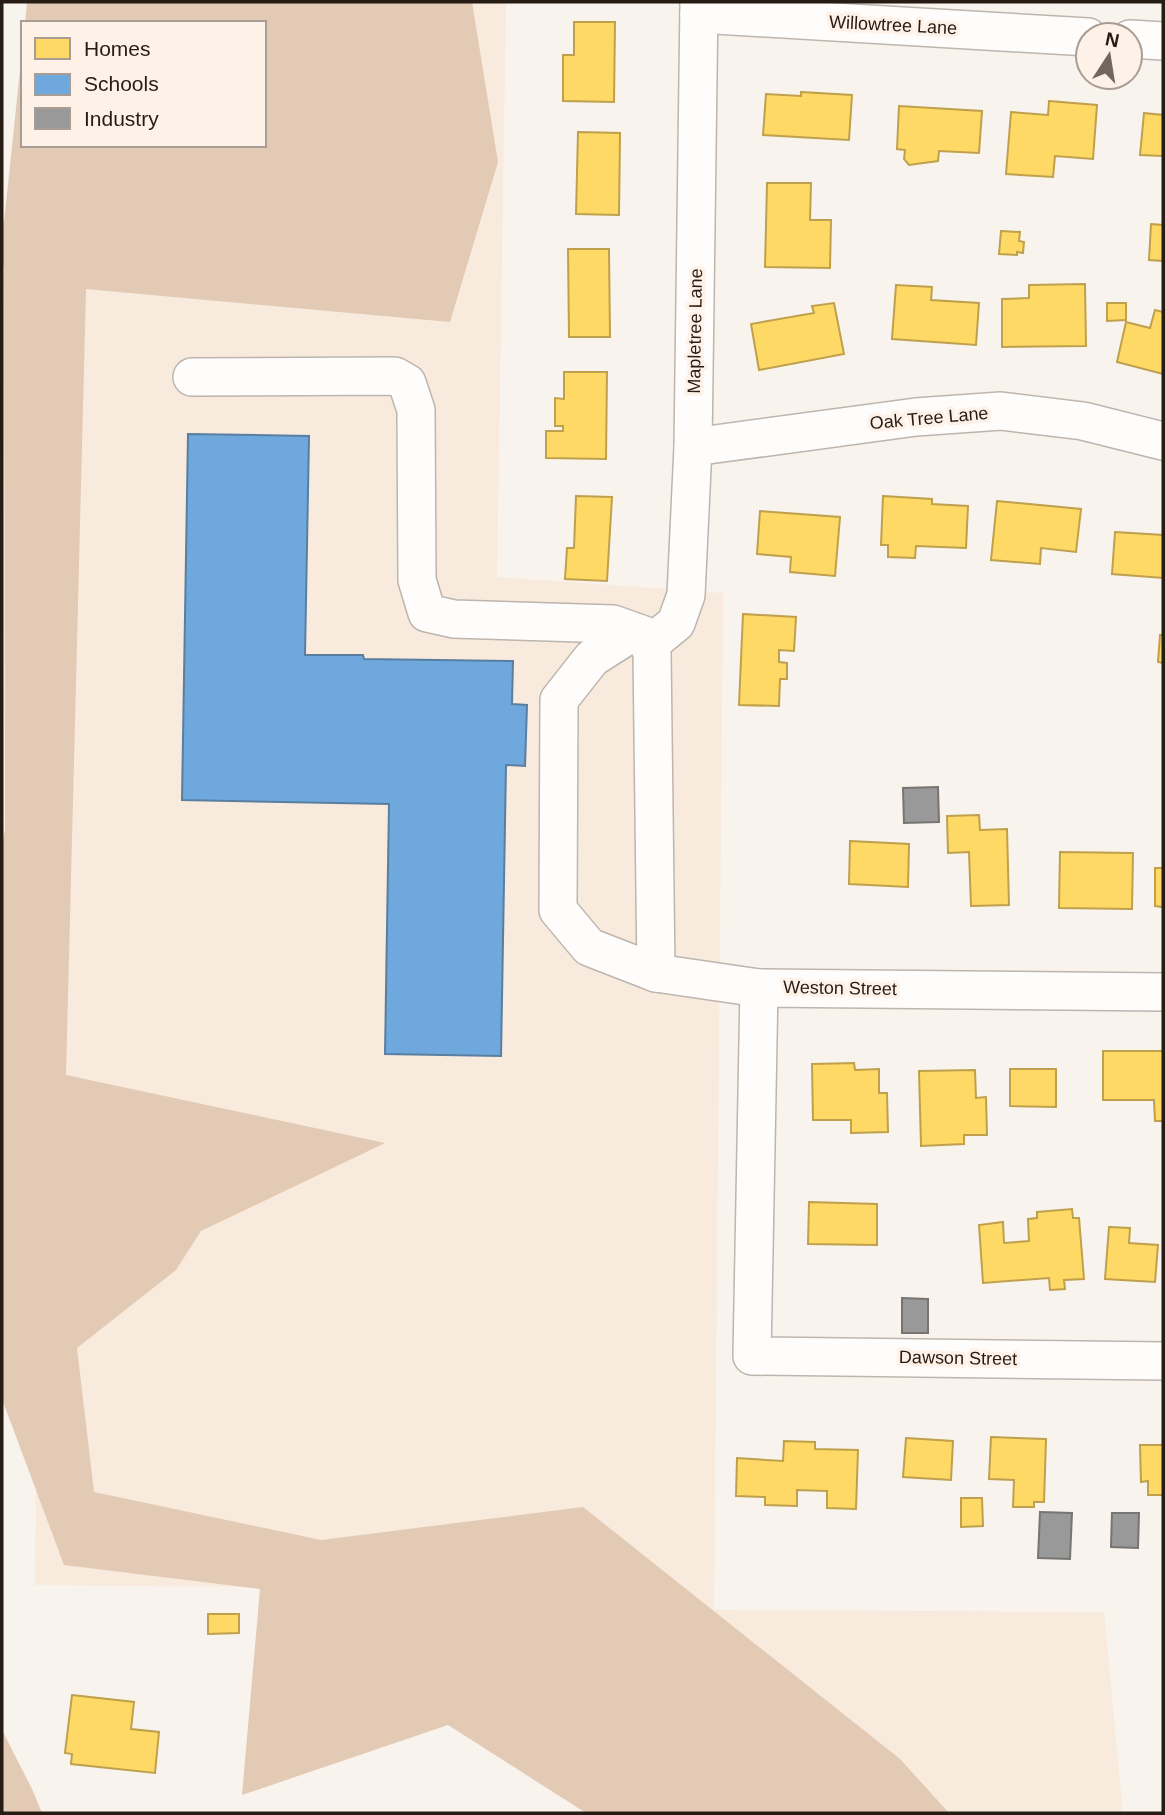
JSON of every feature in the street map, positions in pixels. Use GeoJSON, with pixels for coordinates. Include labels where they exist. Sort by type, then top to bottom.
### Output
{"type":"FeatureCollection","features":[{"type":"Feature","properties":{"kind":"street","name":"Willowtree Lane"},"geometry":{"type":"LineString","coordinates":[[699,8],[1074,36]]}},
{"type":"Feature","properties":{"kind":"street","name":"Mapletree Lane"},"geometry":{"type":"LineString","coordinates":[[699,8],[693,447],[686,595],[676,623],[592,658],[559,700],[558,910],[589,947],[656,974],[759,988]]}},
{"type":"Feature","properties":{"kind":"street"},"geometry":{"type":"LineString","coordinates":[[1144,40],[1163,41]]}},
{"type":"Feature","properties":{"kind":"street"},"geometry":{"type":"LineString","coordinates":[[192,377],[395,376],[407,383],[416,410],[417,580],[427,613],[454,619],[612,624],[641,638],[652,652],[656,974]]}},
{"type":"Feature","properties":{"kind":"street","name":"Oak Tree Lane"},"geometry":{"type":"LineString","coordinates":[[693,447],[916,417],[1002,411],[1083,421],[1163,441]]}},
{"type":"Feature","properties":{"kind":"street","name":"Weston Street"},"geometry":{"type":"LineString","coordinates":[[752,1356],[759,988],[1163,992]]}},
{"type":"Feature","properties":{"kind":"street","name":"Dawson Street"},"geometry":{"type":"LineString","coordinates":[[752,1356],[1163,1361]]}},
{"type":"Feature","properties":{"kind":"shaded area"},"geometry":{"type":"Polygon","coordinates":[[[27,2],[472,2],[498,162],[450,322],[86,289],[66,1075],[385,1143],[201,1231],[176,1270],[77,1348],[94,1492],[321,1540],[583,1507],[900,1759],[949,1813],[586,1813],[448,1725],[242,1795],[260,1589],[64,1565],[2,1399],[2,845],[5,830],[2,222],[21,61],[21,147],[266,147],[266,21],[25,21],[27,2]]]}},
{"type":"Feature","properties":{"kind":"shaded area"},"geometry":{"type":"Polygon","coordinates":[[[52,2],[506,2],[497,577],[723,593],[714,1610],[1104,1612],[1123,1813],[617,1813],[260,1587],[35,1585],[50,147],[266,147],[266,21],[52,2]]]}},
{"type":"Feature","properties":{"kind":"shaded area"},"geometry":{"type":"Polygon","coordinates":[[[2,1730],[32,1789],[42,1813],[2,1813],[2,1730]]]}},
{"type":"Feature","properties":{"kind":"building: Homes"},"geometry":{"type":"Polygon","coordinates":[[[574,22],[615,22],[614,102],[563,101],[563,55],[574,55],[574,22]]]}},
{"type":"Feature","properties":{"kind":"building: Homes"},"geometry":{"type":"Polygon","coordinates":[[[801,92],[852,95],[849,140],[763,135],[766,94],[801,96],[801,92]]]}},
{"type":"Feature","properties":{"kind":"building: Homes"},"geometry":{"type":"Polygon","coordinates":[[[1049,101],[1097,105],[1093,159],[1055,156],[1053,177],[1006,174],[1011,112],[1048,115],[1049,101]]]}},
{"type":"Feature","properties":{"kind":"building: Homes"},"geometry":{"type":"Polygon","coordinates":[[[899,106],[982,111],[979,153],[939,151],[938,161],[909,165],[904,159],[905,150],[897,149],[899,106]]]}},
{"type":"Feature","properties":{"kind":"building: Homes"},"geometry":{"type":"Polygon","coordinates":[[[1144,113],[1163,115],[1163,156],[1140,155],[1144,113]]]}},
{"type":"Feature","properties":{"kind":"building: Homes"},"geometry":{"type":"Polygon","coordinates":[[[578,132],[620,133],[619,215],[576,214],[578,132]]]}},
{"type":"Feature","properties":{"kind":"building: Homes"},"geometry":{"type":"Polygon","coordinates":[[[767,183],[811,183],[810,220],[831,220],[830,268],[765,267],[767,183]]]}},
{"type":"Feature","properties":{"kind":"building: Homes"},"geometry":{"type":"Polygon","coordinates":[[[1151,224],[1163,225],[1163,261],[1149,260],[1151,224]]]}},
{"type":"Feature","properties":{"kind":"building: Homes"},"geometry":{"type":"Polygon","coordinates":[[[1001,231],[1020,232],[1019,241],[1024,242],[1023,253],[999,254],[1001,231]]]}},
{"type":"Feature","properties":{"kind":"building: Homes"},"geometry":{"type":"Polygon","coordinates":[[[568,249],[609,249],[610,337],[569,337],[568,249]]]}},
{"type":"Feature","properties":{"kind":"building: Homes"},"geometry":{"type":"Polygon","coordinates":[[[1085,284],[1086,346],[1002,347],[1002,299],[1029,298],[1029,285],[1085,284]]]}},
{"type":"Feature","properties":{"kind":"building: Homes"},"geometry":{"type":"Polygon","coordinates":[[[896,285],[932,287],[931,300],[979,303],[976,345],[892,339],[896,285]]]}},
{"type":"Feature","properties":{"kind":"building: Homes"},"geometry":{"type":"Polygon","coordinates":[[[834,303],[844,354],[759,370],[751,324],[814,313],[812,306],[834,303]]]}},
{"type":"Feature","properties":{"kind":"building: Homes"},"geometry":{"type":"Polygon","coordinates":[[[1107,303],[1126,303],[1126,320],[1107,321],[1107,303]]]}},
{"type":"Feature","properties":{"kind":"building: Homes"},"geometry":{"type":"Polygon","coordinates":[[[1155,310],[1163,312],[1163,374],[1117,362],[1126,322],[1150,328],[1155,310]]]}},
{"type":"Feature","properties":{"kind":"building: Homes"},"geometry":{"type":"Polygon","coordinates":[[[564,372],[607,372],[606,459],[546,458],[546,431],[563,431],[563,426],[555,426],[555,398],[564,399],[564,372]]]}},
{"type":"Feature","properties":{"kind":"building: Homes"},"geometry":{"type":"Polygon","coordinates":[[[576,496],[612,497],[607,581],[565,579],[567,548],[574,548],[576,496]]]}},
{"type":"Feature","properties":{"kind":"building: Homes"},"geometry":{"type":"Polygon","coordinates":[[[883,496],[932,499],[932,504],[968,506],[966,548],[916,546],[915,558],[888,557],[888,545],[881,545],[883,496]]]}},
{"type":"Feature","properties":{"kind":"building: Homes"},"geometry":{"type":"Polygon","coordinates":[[[997,501],[1081,509],[1076,552],[1041,548],[1040,564],[991,560],[997,501]]]}},
{"type":"Feature","properties":{"kind":"building: Homes"},"geometry":{"type":"Polygon","coordinates":[[[760,511],[840,517],[835,576],[790,572],[791,557],[757,554],[760,511]]]}},
{"type":"Feature","properties":{"kind":"building: Homes"},"geometry":{"type":"Polygon","coordinates":[[[1115,532],[1163,535],[1163,578],[1112,574],[1115,532]]]}},
{"type":"Feature","properties":{"kind":"building: Homes"},"geometry":{"type":"Polygon","coordinates":[[[743,614],[796,617],[794,651],[779,650],[779,662],[787,663],[787,679],[780,679],[779,706],[739,705],[743,614]]]}},
{"type":"Feature","properties":{"kind":"building: Homes"},"geometry":{"type":"Polygon","coordinates":[[[1160,635],[1163,635],[1163,663],[1158,662],[1160,635]]]}},
{"type":"Feature","properties":{"kind":"building: Homes"},"geometry":{"type":"Polygon","coordinates":[[[979,815],[980,830],[1007,829],[1009,905],[971,906],[969,852],[948,853],[947,816],[979,815]]]}},
{"type":"Feature","properties":{"kind":"building: Homes"},"geometry":{"type":"Polygon","coordinates":[[[850,841],[909,844],[908,887],[849,884],[850,841]]]}},
{"type":"Feature","properties":{"kind":"building: Homes"},"geometry":{"type":"Polygon","coordinates":[[[1060,852],[1133,853],[1132,909],[1059,908],[1060,852]]]}},
{"type":"Feature","properties":{"kind":"building: Homes"},"geometry":{"type":"Polygon","coordinates":[[[1155,868],[1163,868],[1163,907],[1155,906],[1155,868]]]}},
{"type":"Feature","properties":{"kind":"building: Homes"},"geometry":{"type":"Polygon","coordinates":[[[1103,1051],[1163,1051],[1163,1121],[1155,1121],[1154,1100],[1103,1100],[1103,1051]]]}},
{"type":"Feature","properties":{"kind":"building: Homes"},"geometry":{"type":"Polygon","coordinates":[[[854,1063],[855,1070],[879,1069],[879,1093],[887,1093],[888,1132],[851,1133],[851,1120],[813,1120],[812,1064],[854,1063]]]}},
{"type":"Feature","properties":{"kind":"building: Homes"},"geometry":{"type":"Polygon","coordinates":[[[1010,1069],[1056,1069],[1056,1107],[1010,1106],[1010,1069]]]}},
{"type":"Feature","properties":{"kind":"building: Homes"},"geometry":{"type":"Polygon","coordinates":[[[975,1070],[976,1098],[986,1097],[987,1135],[964,1135],[964,1144],[921,1146],[919,1071],[975,1070]]]}},
{"type":"Feature","properties":{"kind":"building: Homes"},"geometry":{"type":"Polygon","coordinates":[[[809,1202],[877,1204],[877,1245],[808,1244],[809,1202]]]}},
{"type":"Feature","properties":{"kind":"building: Homes"},"geometry":{"type":"Polygon","coordinates":[[[1072,1209],[1073,1218],[1079,1218],[1084,1279],[1064,1280],[1065,1289],[1050,1290],[1049,1278],[983,1283],[979,1225],[1003,1222],[1004,1243],[1029,1241],[1028,1219],[1037,1218],[1037,1212],[1072,1209]]]}},
{"type":"Feature","properties":{"kind":"building: Homes"},"geometry":{"type":"Polygon","coordinates":[[[1109,1227],[1130,1228],[1129,1243],[1158,1245],[1155,1282],[1105,1279],[1109,1227]]]}},
{"type":"Feature","properties":{"kind":"building: Homes"},"geometry":{"type":"Polygon","coordinates":[[[991,1437],[1046,1439],[1044,1502],[1034,1502],[1034,1507],[1013,1507],[1014,1480],[989,1479],[991,1437]]]}},
{"type":"Feature","properties":{"kind":"building: Homes"},"geometry":{"type":"Polygon","coordinates":[[[906,1438],[953,1441],[951,1480],[903,1477],[906,1438]]]}},
{"type":"Feature","properties":{"kind":"building: Homes"},"geometry":{"type":"Polygon","coordinates":[[[784,1441],[815,1442],[815,1449],[858,1450],[856,1509],[827,1508],[827,1491],[797,1490],[797,1506],[765,1505],[765,1497],[736,1496],[737,1458],[783,1461],[784,1441]]]}},
{"type":"Feature","properties":{"kind":"building: Homes"},"geometry":{"type":"Polygon","coordinates":[[[1140,1445],[1163,1445],[1163,1495],[1148,1495],[1148,1481],[1141,1482],[1140,1445]]]}},
{"type":"Feature","properties":{"kind":"building: Homes"},"geometry":{"type":"Polygon","coordinates":[[[961,1498],[982,1498],[983,1526],[961,1527],[961,1498]]]}},
{"type":"Feature","properties":{"kind":"building: Homes"},"geometry":{"type":"Polygon","coordinates":[[[208,1614],[239,1614],[239,1633],[208,1634],[208,1614]]]}},
{"type":"Feature","properties":{"kind":"building: Homes"},"geometry":{"type":"Polygon","coordinates":[[[72,1695],[134,1702],[131,1729],[159,1732],[155,1773],[71,1764],[72,1754],[65,1753],[72,1695]]]}},
{"type":"Feature","properties":{"kind":"building: Schools"},"geometry":{"type":"Polygon","coordinates":[[[188,434],[309,436],[305,655],[363,655],[364,659],[513,661],[512,704],[527,705],[525,766],[506,765],[501,1056],[385,1054],[389,804],[182,800],[188,434]]]}},
{"type":"Feature","properties":{"kind":"building: Industry"},"geometry":{"type":"Polygon","coordinates":[[[938,787],[939,822],[904,823],[903,788],[938,787]]]}},
{"type":"Feature","properties":{"kind":"building: Industry"},"geometry":{"type":"Polygon","coordinates":[[[902,1298],[928,1299],[928,1333],[902,1333],[902,1298]]]}},
{"type":"Feature","properties":{"kind":"building: Industry"},"geometry":{"type":"Polygon","coordinates":[[[1040,1512],[1072,1513],[1070,1559],[1038,1558],[1040,1512]]]}},
{"type":"Feature","properties":{"kind":"building: Industry"},"geometry":{"type":"Polygon","coordinates":[[[1112,1513],[1139,1513],[1138,1548],[1111,1547],[1112,1513]]]}}]}
